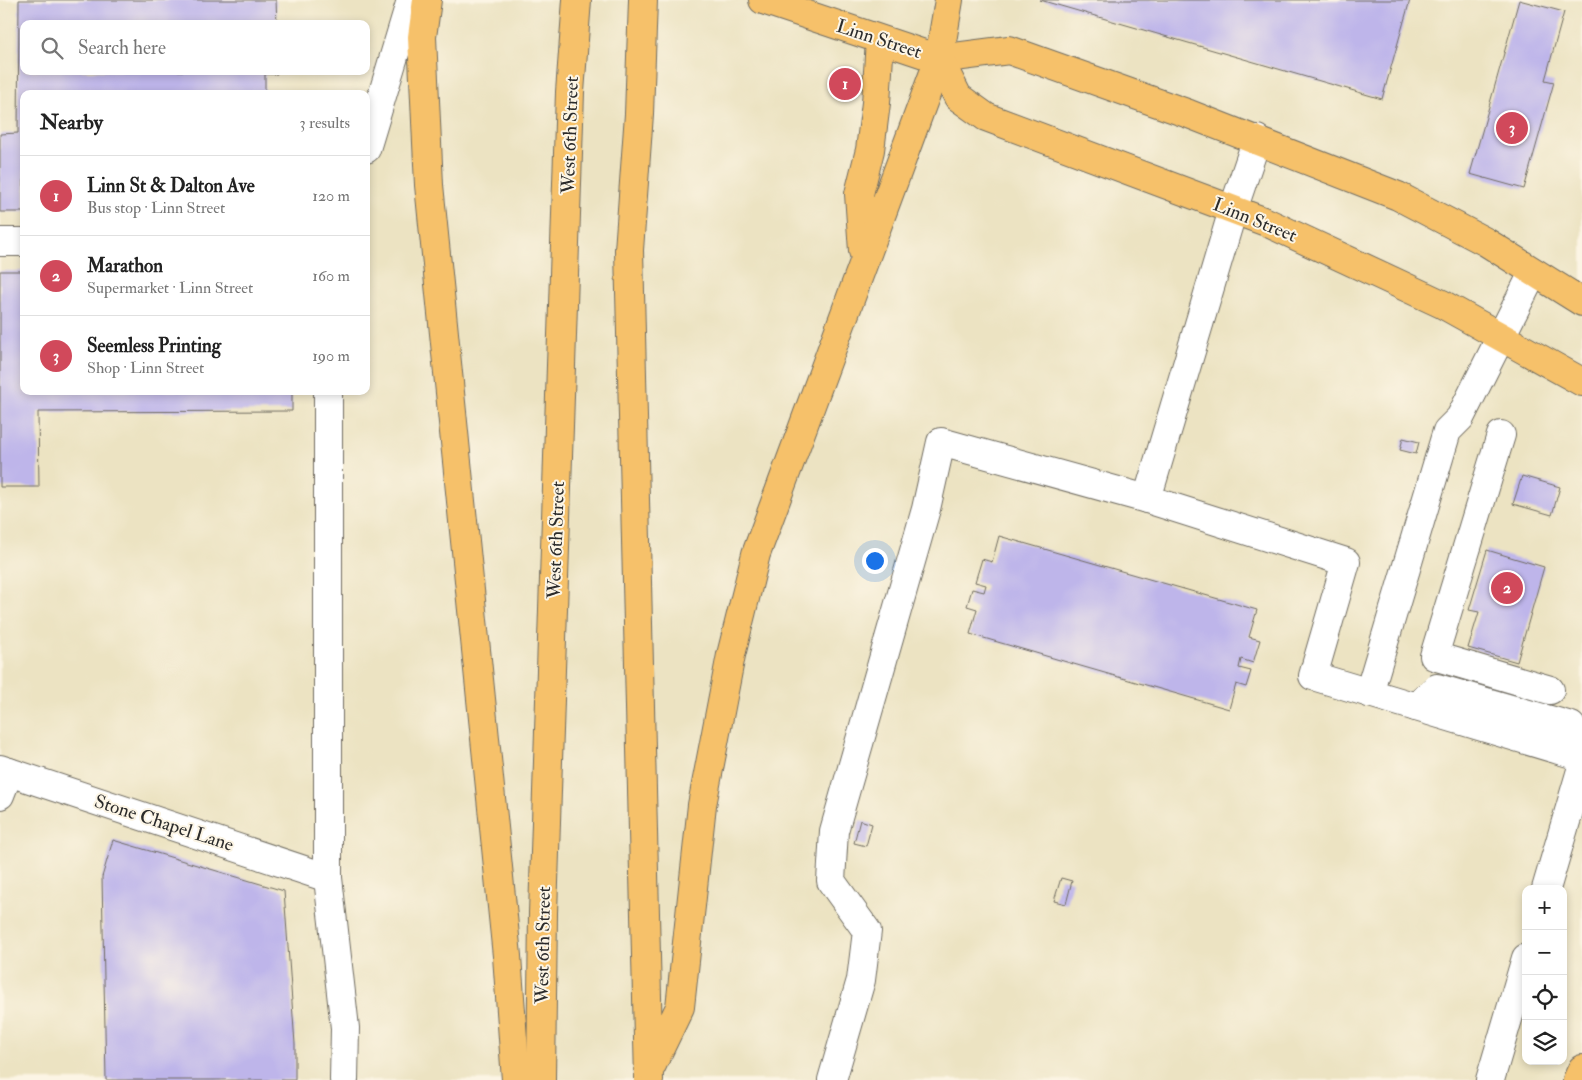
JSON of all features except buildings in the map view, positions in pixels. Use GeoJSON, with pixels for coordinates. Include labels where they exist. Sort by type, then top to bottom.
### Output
{"type":"FeatureCollection","features":[{"type":"Feature","properties":{"kind":"main road"},"geometry":{"type":"LineString","coordinates":[[427,0],[422,37],[429,184],[508,956],[516,1080]]}},
{"type":"Feature","properties":{"kind":"main road","name":"West 6th Street"},"geometry":{"type":"LineString","coordinates":[[541,1080],[543,913],[570,92],[577,0]]}},
{"type":"Feature","properties":{"kind":"main road"},"geometry":{"type":"LineString","coordinates":[[643,0],[639,114],[629,250],[648,1076]]}},
{"type":"Feature","properties":{"kind":"main road","name":"Linn Street"},"geometry":{"type":"LineString","coordinates":[[763,0],[939,59],[1009,50],[1175,108],[1407,201],[1486,242],[1582,302]]}},
{"type":"Feature","properties":{"kind":"main road"},"geometry":{"type":"LineString","coordinates":[[648,1076],[680,1007],[702,805],[731,655],[756,554],[939,59],[949,0]]}},
{"type":"Feature","properties":{"kind":"main road"},"geometry":{"type":"LineString","coordinates":[[864,260],[859,194],[870,150],[876,103],[880,40]]}},
{"type":"Feature","properties":{"kind":"main road","name":"Linn Street"},"geometry":{"type":"LineString","coordinates":[[939,59],[958,97],[986,117],[1266,222],[1442,304],[1582,382]]}},
{"type":"Feature","properties":{"kind":"main road"},"geometry":{"type":"LineString","coordinates":[[1577,1080],[1582,1069]]}},
{"type":"Feature","properties":{"kind":"street"},"geometry":{"type":"LineString","coordinates":[[370,136],[411,0]]}},
{"type":"Feature","properties":{"kind":"street"},"geometry":{"type":"LineString","coordinates":[[1147,499],[1256,139]]}},
{"type":"Feature","properties":{"kind":"street"},"geometry":{"type":"LineString","coordinates":[[0,242],[20,242]]}},
{"type":"Feature","properties":{"kind":"street"},"geometry":{"type":"LineString","coordinates":[[1369,693],[1447,431],[1460,418],[1533,273]]}},
{"type":"Feature","properties":{"kind":"street"},"geometry":{"type":"LineString","coordinates":[[328,395],[328,878],[345,1028],[344,1080]]}},
{"type":"Feature","properties":{"kind":"street"},"geometry":{"type":"LineString","coordinates":[[1502,436],[1434,656],[1550,690]]}},
{"type":"Feature","properties":{"kind":"street"},"geometry":{"type":"LineString","coordinates":[[832,1080],[861,980],[867,931],[831,881],[834,831],[926,509],[941,442],[1147,499],[1346,562],[1314,676],[1582,757]]}},
{"type":"Feature","properties":{"kind":"street"},"geometry":{"type":"LineString","coordinates":[[1416,707],[1437,688],[1571,726],[1582,752]]}},
{"type":"Feature","properties":{"kind":"street"},"geometry":{"type":"LineString","coordinates":[[1547,885],[1582,767]]}},
{"type":"Feature","properties":{"kind":"street","name":"Stone Chapel Lane"},"geometry":{"type":"LineString","coordinates":[[3,779],[328,878]]}},
{"type":"Feature","properties":{"kind":"street"},"geometry":{"type":"LineString","coordinates":[[1490,1080],[1522,972]]}},
{"type":"Feature","properties":{"kind":"place","name":"Linn St & Dalton Ave"},"geometry":{"type":"Point","coordinates":[845,84]}},
{"type":"Feature","properties":{"kind":"place","name":"Seemless Printing"},"geometry":{"type":"Point","coordinates":[1512,128]}},
{"type":"Feature","properties":{"kind":"place","name":"Marathon"},"geometry":{"type":"Point","coordinates":[1507,588]}}]}
